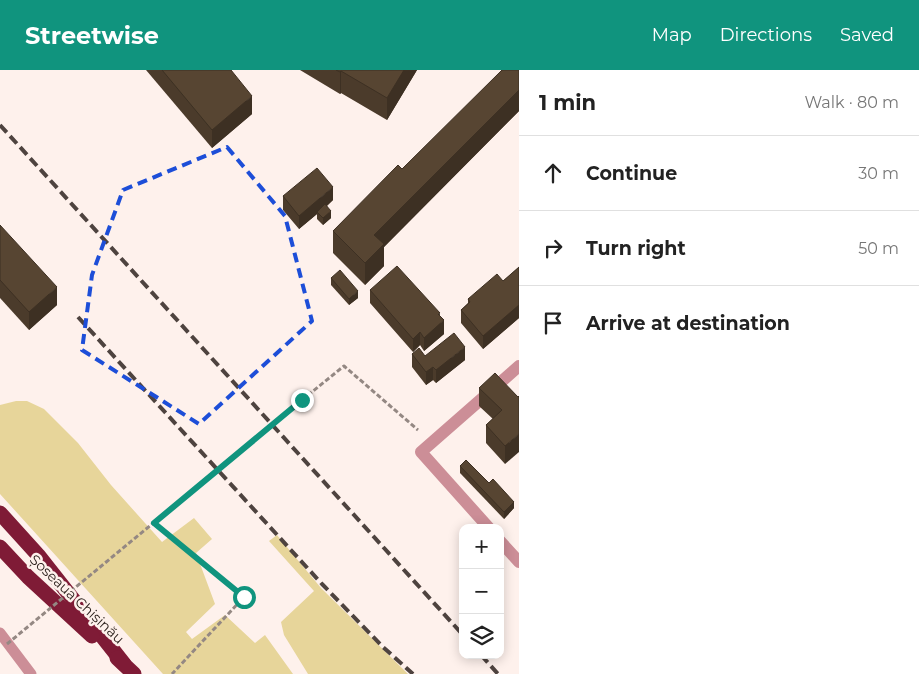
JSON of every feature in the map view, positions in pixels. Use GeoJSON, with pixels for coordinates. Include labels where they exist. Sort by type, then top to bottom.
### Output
{"type":"FeatureCollection","features":[{"type":"Feature","properties":{"kind":"highway"},"geometry":{"type":"LineString","coordinates":[[0,513],[38,555],[129,669]]}},
{"type":"Feature","properties":{"kind":"highway","name":"Șoseaua Chișinău"},"geometry":{"type":"LineString","coordinates":[[0,546],[28,577],[129,669]]}},
{"type":"Feature","properties":{"kind":"street"},"geometry":{"type":"LineString","coordinates":[[485,524],[421,452],[519,366]]}},
{"type":"Feature","properties":{"kind":"street"},"geometry":{"type":"LineString","coordinates":[[504,545],[519,562]]}},
{"type":"Feature","properties":{"kind":"lane"},"geometry":{"type":"LineString","coordinates":[[0,633],[31,674]]}},
{"type":"Feature","properties":{"kind":"path"},"geometry":{"type":"LineString","coordinates":[[7,644],[344,366],[404,419]]}},
{"type":"Feature","properties":{"kind":"path"},"geometry":{"type":"LineString","coordinates":[[154,523],[244,597],[172,674]]}},
{"type":"Feature","properties":{"kind":"highlighted area"},"geometry":{"type":"Polygon","coordinates":[[[227,147],[285,216],[312,321],[199,424],[82,350],[92,275],[123,190],[227,147]]]}},
{"type":"Feature","properties":{"kind":"shaded area"},"geometry":{"type":"Polygon","coordinates":[[[16,401],[27,401],[44,409],[78,443],[111,485],[162,542],[194,518],[212,539],[196,553],[215,604],[186,632],[192,639],[225,615],[255,643],[265,635],[293,674],[163,674],[0,494],[0,405],[16,401]]]}},
{"type":"Feature","properties":{"kind":"shaded area"},"geometry":{"type":"Polygon","coordinates":[[[277,535],[321,588],[408,674],[308,674],[284,635],[281,622],[314,591],[269,541],[277,535]]]}},
{"type":"Feature","properties":{"kind":"building"},"geometry":{"type":"Polygon","coordinates":[[[162,70],[231,70],[252,96],[212,130],[162,70]]]}},
{"type":"Feature","properties":{"kind":"building"},"geometry":{"type":"Polygon","coordinates":[[[336,70],[404,70],[387,98],[341,71],[336,70]]]}},
{"type":"Feature","properties":{"kind":"building"},"geometry":{"type":"Polygon","coordinates":[[[502,70],[519,70],[519,90],[374,235],[384,244],[365,263],[333,231],[398,165],[402,169],[502,70]]]}},
{"type":"Feature","properties":{"kind":"building"},"geometry":{"type":"Polygon","coordinates":[[[317,168],[333,187],[299,216],[283,196],[317,168]]]}},
{"type":"Feature","properties":{"kind":"building"},"geometry":{"type":"Polygon","coordinates":[[[325,204],[331,211],[323,218],[317,212],[325,204]]]}},
{"type":"Feature","properties":{"kind":"building"},"geometry":{"type":"Polygon","coordinates":[[[0,225],[57,287],[29,312],[0,280],[0,225]]]}},
{"type":"Feature","properties":{"kind":"building"},"geometry":{"type":"Polygon","coordinates":[[[397,266],[440,313],[438,314],[444,320],[424,338],[420,332],[413,339],[370,290],[397,266]]]}},
{"type":"Feature","properties":{"kind":"building"},"geometry":{"type":"Polygon","coordinates":[[[519,267],[519,305],[483,336],[461,310],[470,302],[468,299],[497,274],[503,281],[519,267]]]}},
{"type":"Feature","properties":{"kind":"building"},"geometry":{"type":"Polygon","coordinates":[[[340,270],[358,291],[349,299],[331,278],[340,270]]]}},
{"type":"Feature","properties":{"kind":"building"},"geometry":{"type":"Polygon","coordinates":[[[454,333],[465,347],[436,370],[433,367],[426,372],[412,354],[419,348],[425,356],[454,333]]]}},
{"type":"Feature","properties":{"kind":"building"},"geometry":{"type":"Polygon","coordinates":[[[495,373],[519,396],[519,434],[505,446],[486,425],[502,410],[479,388],[495,373]]]}},
{"type":"Feature","properties":{"kind":"building"},"geometry":{"type":"Polygon","coordinates":[[[466,460],[489,483],[493,479],[514,502],[504,512],[460,466],[466,460]]]}},
{"type":"Feature","properties":{"kind":"railway"},"geometry":{"type":"LineString","coordinates":[[0,125],[459,631]]}},
{"type":"Feature","properties":{"kind":"railway"},"geometry":{"type":"LineString","coordinates":[[78,317],[322,584],[383,647],[413,674]]}},
{"type":"Feature","properties":{"kind":"railway"},"geometry":{"type":"LineString","coordinates":[[485,659],[498,674]]}},
{"type":"Feature","properties":{"kind":"route"},"geometry":{"type":"LineString","coordinates":[[244,597],[154,523],[302,400]]}}]}
